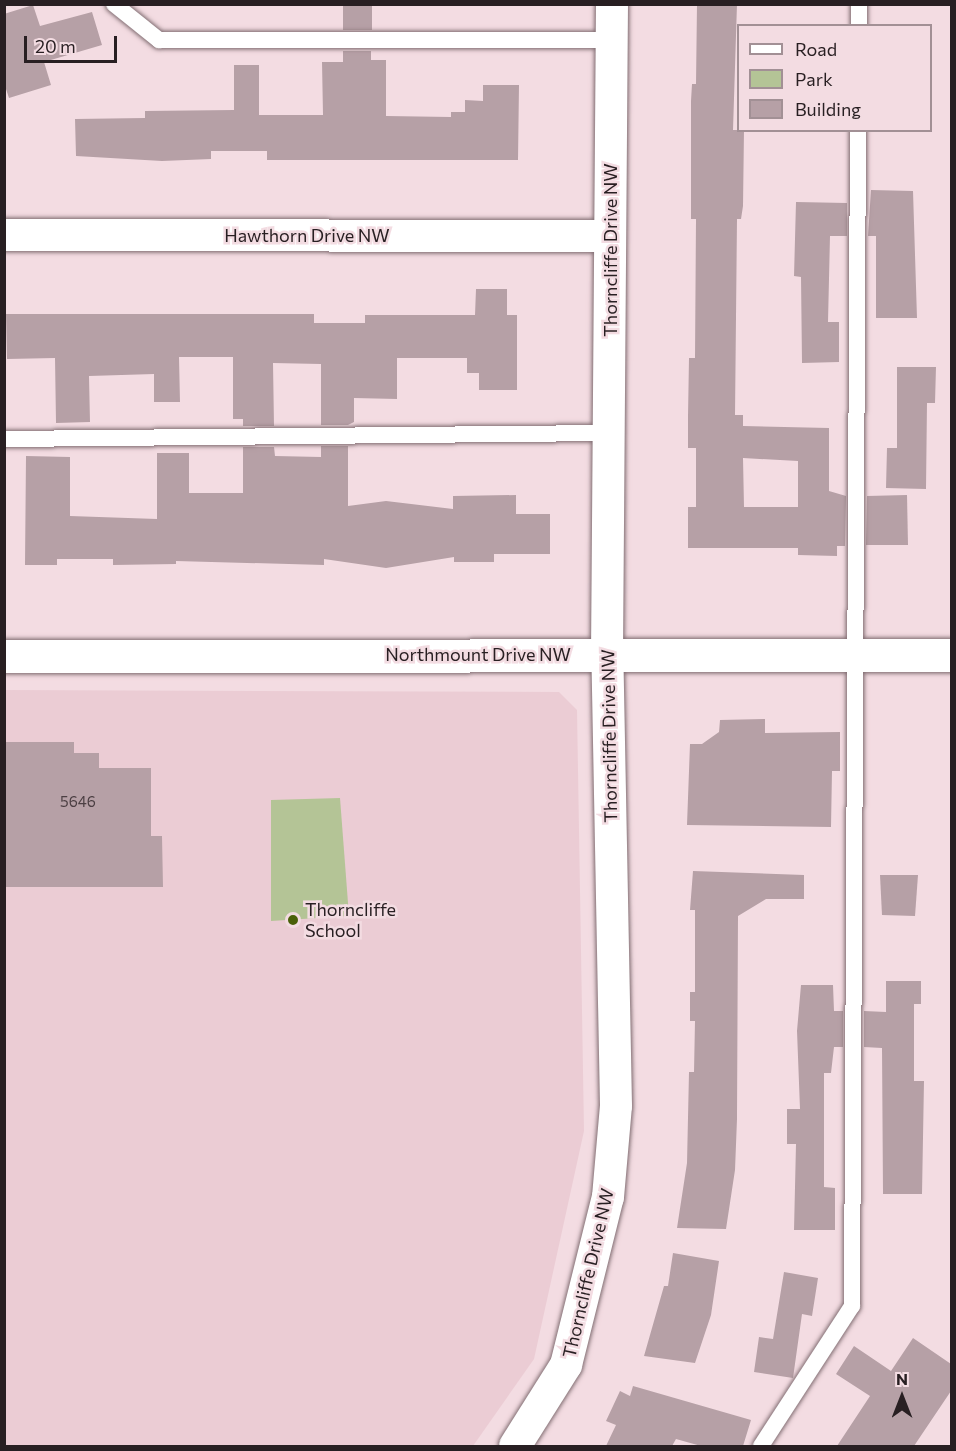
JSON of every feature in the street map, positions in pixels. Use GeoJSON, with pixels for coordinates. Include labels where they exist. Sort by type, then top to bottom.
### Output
{"type":"FeatureCollection","features":[{"type":"Feature","properties":{"kind":"street","name":"Thorncliffe Drive NW"},"geometry":{"type":"LineString","coordinates":[[515,1446],[566,1365],[608,1197],[616,1106],[607,654],[612,4]]}},
{"type":"Feature","properties":{"kind":"street","name":"Hawthorn Drive NW"},"geometry":{"type":"LineString","coordinates":[[4,235],[610,236]]}},
{"type":"Feature","properties":{"kind":"street","name":"Northmount Drive NW"},"geometry":{"type":"LineString","coordinates":[[4,656],[951,655]]}},
{"type":"Feature","properties":{"kind":"lane"},"geometry":{"type":"LineString","coordinates":[[114,4],[159,40],[612,40]]}},
{"type":"Feature","properties":{"kind":"lane"},"geometry":{"type":"LineString","coordinates":[[859,4],[859,24]]}},
{"type":"Feature","properties":{"kind":"lane"},"geometry":{"type":"LineString","coordinates":[[762,1446],[852,1306],[858,132]]}},
{"type":"Feature","properties":{"kind":"lane"},"geometry":{"type":"LineString","coordinates":[[4,439],[609,433]]}},
{"type":"Feature","properties":{"kind":"shaded area","name":"Thorncliffe School"},"geometry":{"type":"Polygon","coordinates":[[[5,690],[559,692],[577,710],[584,1131],[534,1359],[473,1446],[5,1446],[5,690]]]}},
{"type":"Feature","properties":{"kind":"green space"},"geometry":{"type":"Polygon","coordinates":[[[340,798],[349,916],[271,921],[271,800],[340,798]]]}},
{"type":"Feature","properties":{"kind":"building"},"geometry":{"type":"Polygon","coordinates":[[[343,4],[372,4],[372,30],[343,30],[343,4]]]}},
{"type":"Feature","properties":{"kind":"building"},"geometry":{"type":"Polygon","coordinates":[[[697,4],[737,4],[733,130],[744,132],[743,206],[741,219],[737,219],[735,415],[743,415],[743,426],[829,428],[829,491],[846,496],[845,546],[837,546],[837,556],[798,555],[798,548],[688,548],[688,507],[696,507],[696,448],[688,448],[689,358],[695,358],[696,219],[691,219],[692,84],[696,84],[697,4]],[[743,458],[744,507],[798,507],[798,461],[743,458]]]}},
{"type":"Feature","properties":{"kind":"building"},"geometry":{"type":"Polygon","coordinates":[[[33,5],[40,26],[92,12],[102,45],[44,62],[51,85],[9,98],[4,83],[4,14],[33,5]]]}},
{"type":"Feature","properties":{"kind":"building"},"geometry":{"type":"Polygon","coordinates":[[[343,51],[371,51],[371,60],[386,60],[386,116],[451,117],[451,112],[465,112],[465,100],[483,101],[483,85],[519,85],[518,160],[267,160],[267,151],[211,151],[211,159],[162,161],[76,156],[75,119],[145,118],[145,111],[234,110],[234,65],[259,65],[259,115],[323,115],[322,62],[343,62],[343,51]]]}},
{"type":"Feature","properties":{"kind":"building"},"geometry":{"type":"Polygon","coordinates":[[[871,190],[913,191],[917,318],[876,318],[876,236],[868,236],[871,190]]]}},
{"type":"Feature","properties":{"kind":"building"},"geometry":{"type":"Polygon","coordinates":[[[796,202],[847,203],[847,236],[830,236],[828,322],[839,322],[839,362],[802,363],[801,277],[794,276],[796,202]]]}},
{"type":"Feature","properties":{"kind":"building"},"geometry":{"type":"Polygon","coordinates":[[[476,289],[507,289],[507,315],[517,315],[517,390],[479,390],[479,373],[467,373],[467,358],[397,358],[397,399],[354,398],[354,422],[348,425],[321,425],[321,364],[273,363],[274,426],[243,426],[243,419],[233,419],[233,357],[179,357],[180,402],[154,402],[154,374],[89,376],[90,422],[56,423],[55,358],[7,359],[6,314],[314,314],[314,323],[365,323],[365,315],[475,315],[476,289]]]}},
{"type":"Feature","properties":{"kind":"building"},"geometry":{"type":"Polygon","coordinates":[[[897,367],[936,367],[935,403],[927,403],[926,489],[886,488],[887,448],[897,448],[897,367]]]}},
{"type":"Feature","properties":{"kind":"building"},"geometry":{"type":"Polygon","coordinates":[[[321,446],[348,446],[348,506],[386,501],[453,509],[453,496],[516,495],[516,514],[550,514],[550,554],[494,554],[494,562],[454,562],[454,557],[386,568],[324,559],[324,565],[176,561],[176,564],[113,565],[113,559],[57,559],[57,565],[25,565],[26,456],[70,457],[70,516],[157,519],[157,453],[189,453],[189,493],[243,493],[243,447],[274,447],[275,456],[321,457],[321,446]]]}},
{"type":"Feature","properties":{"kind":"building"},"geometry":{"type":"Polygon","coordinates":[[[907,495],[908,545],[866,545],[867,496],[907,495]]]}},
{"type":"Feature","properties":{"kind":"building"},"geometry":{"type":"Polygon","coordinates":[[[765,719],[765,733],[840,732],[840,771],[832,771],[831,827],[687,825],[690,744],[702,744],[719,732],[720,720],[765,719]]]}},
{"type":"Feature","properties":{"kind":"building"},"geometry":{"type":"Polygon","coordinates":[[[4,742],[74,742],[74,753],[99,753],[99,768],[151,768],[151,836],[162,836],[163,887],[4,887],[4,742]]]}},
{"type":"Feature","properties":{"kind":"building"},"geometry":{"type":"Polygon","coordinates":[[[693,871],[804,875],[804,899],[766,899],[738,916],[737,1119],[735,1170],[726,1229],[677,1228],[687,1163],[689,1072],[694,1072],[695,1021],[690,1021],[690,992],[695,992],[695,910],[690,910],[693,871]]]}},
{"type":"Feature","properties":{"kind":"building"},"geometry":{"type":"Polygon","coordinates":[[[880,875],[918,875],[915,916],[882,915],[880,875]]]}},
{"type":"Feature","properties":{"kind":"building"},"geometry":{"type":"Polygon","coordinates":[[[886,981],[921,981],[921,1004],[914,1004],[914,1081],[924,1081],[922,1194],[883,1194],[882,1048],[864,1047],[864,1011],[886,1012],[886,981]]]}},
{"type":"Feature","properties":{"kind":"building"},"geometry":{"type":"Polygon","coordinates":[[[801,985],[833,985],[834,1011],[843,1011],[843,1047],[834,1047],[831,1073],[824,1073],[824,1187],[835,1188],[835,1230],[794,1230],[796,1144],[787,1144],[787,1109],[800,1109],[797,1031],[801,985]]]}},
{"type":"Feature","properties":{"kind":"building"},"geometry":{"type":"Polygon","coordinates":[[[673,1253],[719,1261],[711,1315],[695,1363],[644,1356],[664,1286],[668,1286],[673,1253]]]}},
{"type":"Feature","properties":{"kind":"building"},"geometry":{"type":"Polygon","coordinates":[[[784,1272],[818,1278],[812,1316],[802,1314],[793,1378],[754,1372],[759,1337],[773,1339],[784,1272]]]}},
{"type":"Feature","properties":{"kind":"building"},"geometry":{"type":"Polygon","coordinates":[[[913,1338],[951,1364],[951,1391],[914,1446],[837,1446],[870,1396],[836,1374],[854,1346],[891,1371],[913,1338]]]}},
{"type":"Feature","properties":{"kind":"building"},"geometry":{"type":"Polygon","coordinates":[[[633,1386],[751,1420],[743,1446],[701,1446],[676,1439],[672,1446],[606,1446],[616,1425],[606,1421],[620,1391],[630,1396],[633,1386]]]}},
{"type":"Feature","properties":{"kind":"place","name":"Thorncliffe School"},"geometry":{"type":"Point","coordinates":[293,920]}}]}
